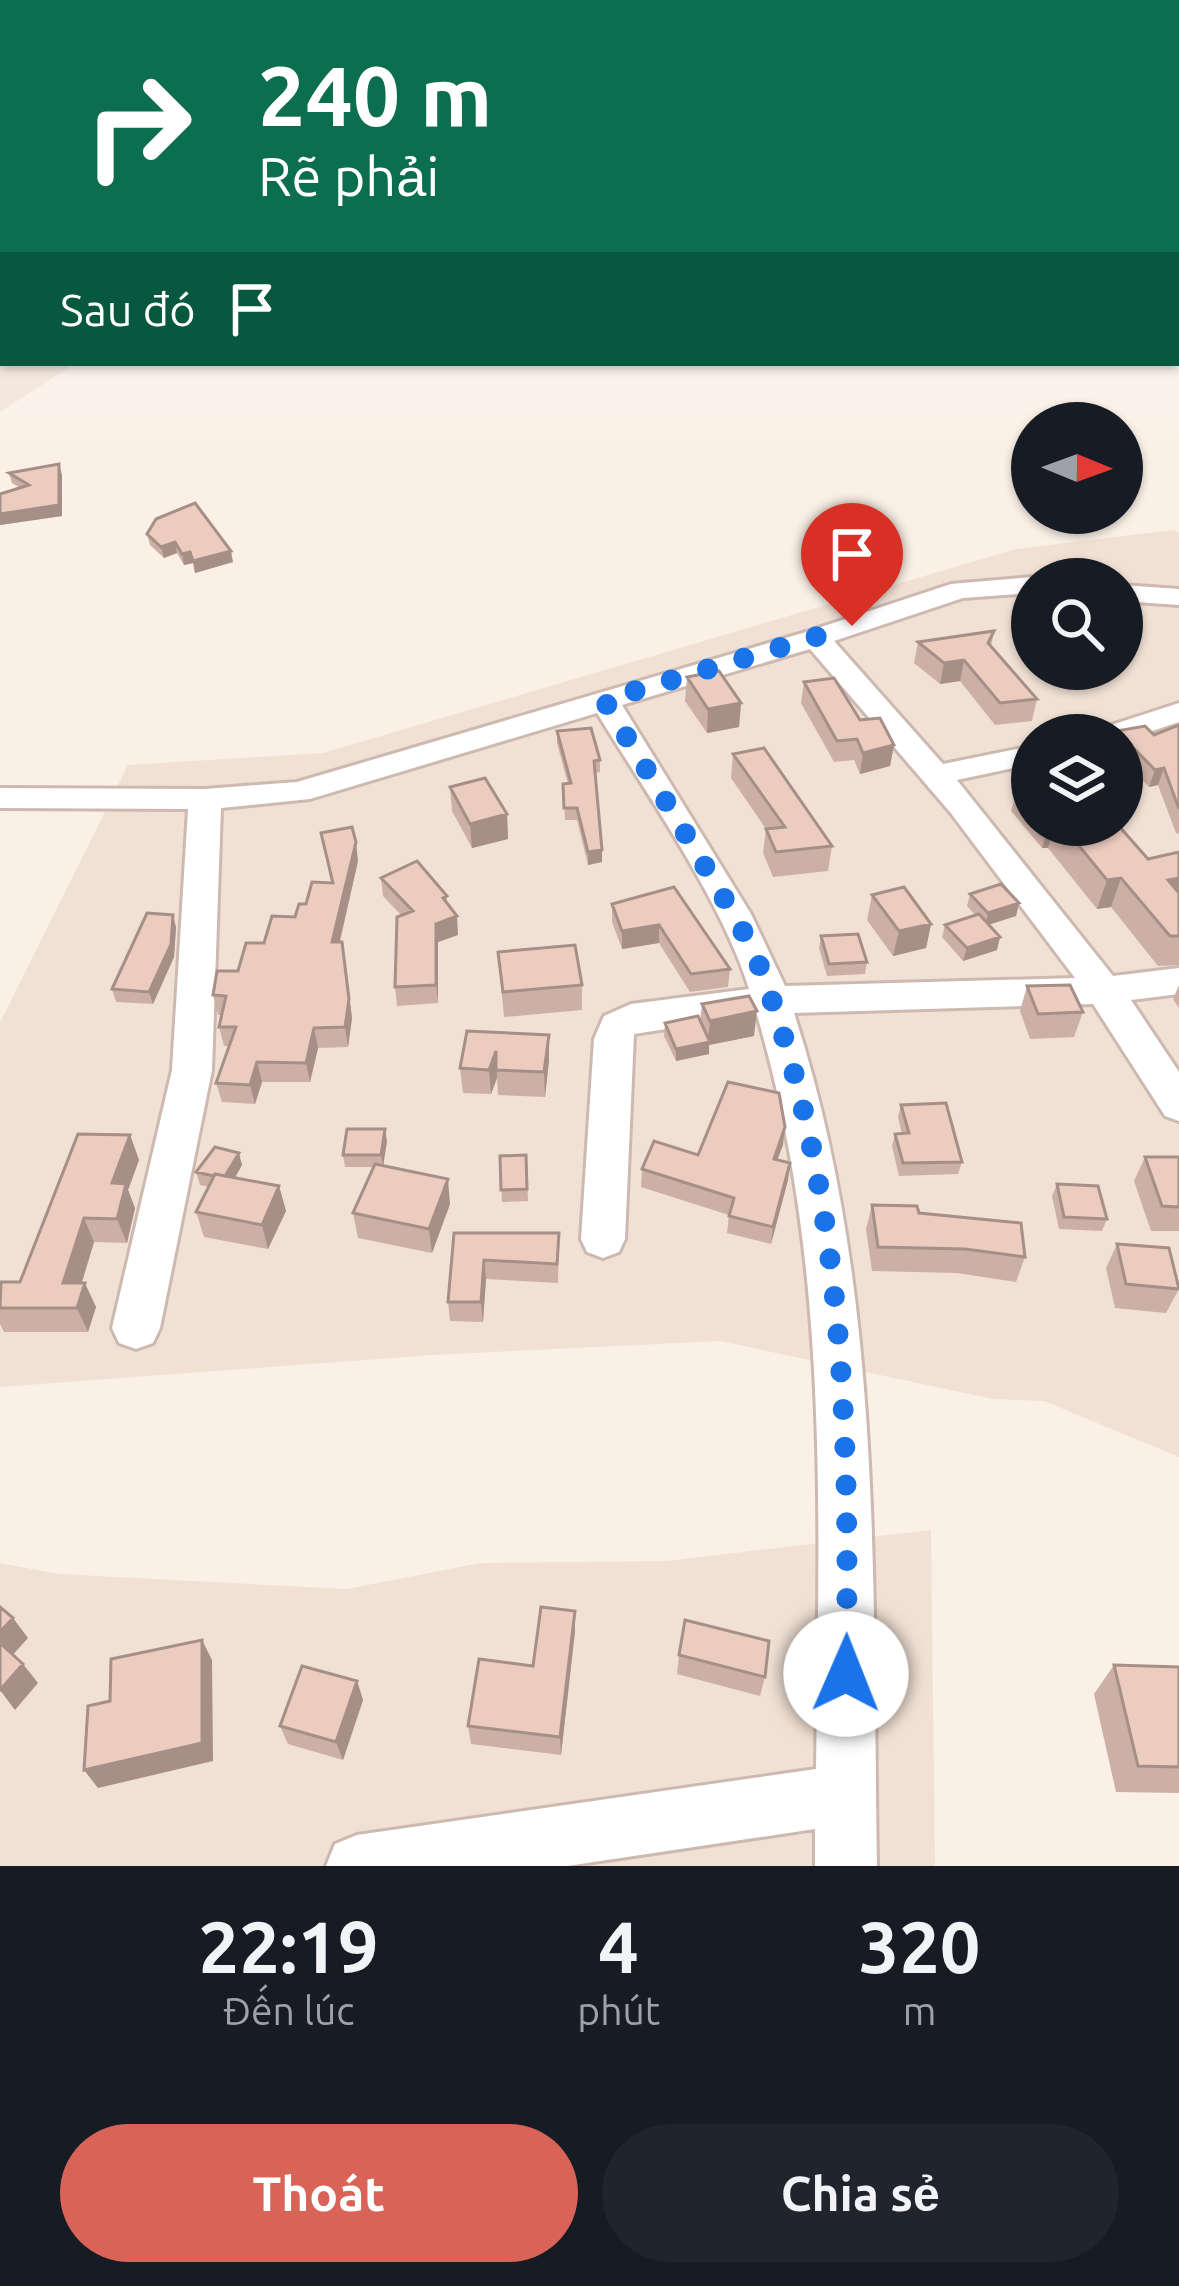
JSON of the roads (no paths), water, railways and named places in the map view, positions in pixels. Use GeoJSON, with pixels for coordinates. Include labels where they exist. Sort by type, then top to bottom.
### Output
{"type":"FeatureCollection","features":[{"type":"Feature","properties":{"kind":"street"},"geometry":{"type":"LineString","coordinates":[[0,797],[205,799],[323,786],[816,638],[959,590],[1011,586]]}},
{"type":"Feature","properties":{"kind":"street"},"geometry":{"type":"LineString","coordinates":[[1143,597],[1175,602]]}},
{"type":"Feature","properties":{"kind":"street"},"geometry":{"type":"LineString","coordinates":[[816,638],[940,774],[1008,868],[1107,990],[1179,1105]]}},
{"type":"Feature","properties":{"kind":"street"},"geometry":{"type":"LineString","coordinates":[[604,700],[730,909],[771,1000],[814,1154],[837,1316],[848,1553],[846,1866]]}},
{"type":"Feature","properties":{"kind":"street"},"geometry":{"type":"LineString","coordinates":[[1143,724],[1179,712]]}},
{"type":"Feature","properties":{"kind":"street"},"geometry":{"type":"LineString","coordinates":[[940,774],[1011,759]]}},
{"type":"Feature","properties":{"kind":"street"},"geometry":{"type":"LineString","coordinates":[[136,1328],[192,1070],[205,799]]}},
{"type":"Feature","properties":{"kind":"street"},"geometry":{"type":"LineString","coordinates":[[603,1239],[611,1058],[619,1026],[645,1013],[771,1000],[1107,990],[1179,981]]}},
{"type":"Feature","properties":{"kind":"street"},"geometry":{"type":"LineString","coordinates":[[357,1866],[845,1795]]}}]}
